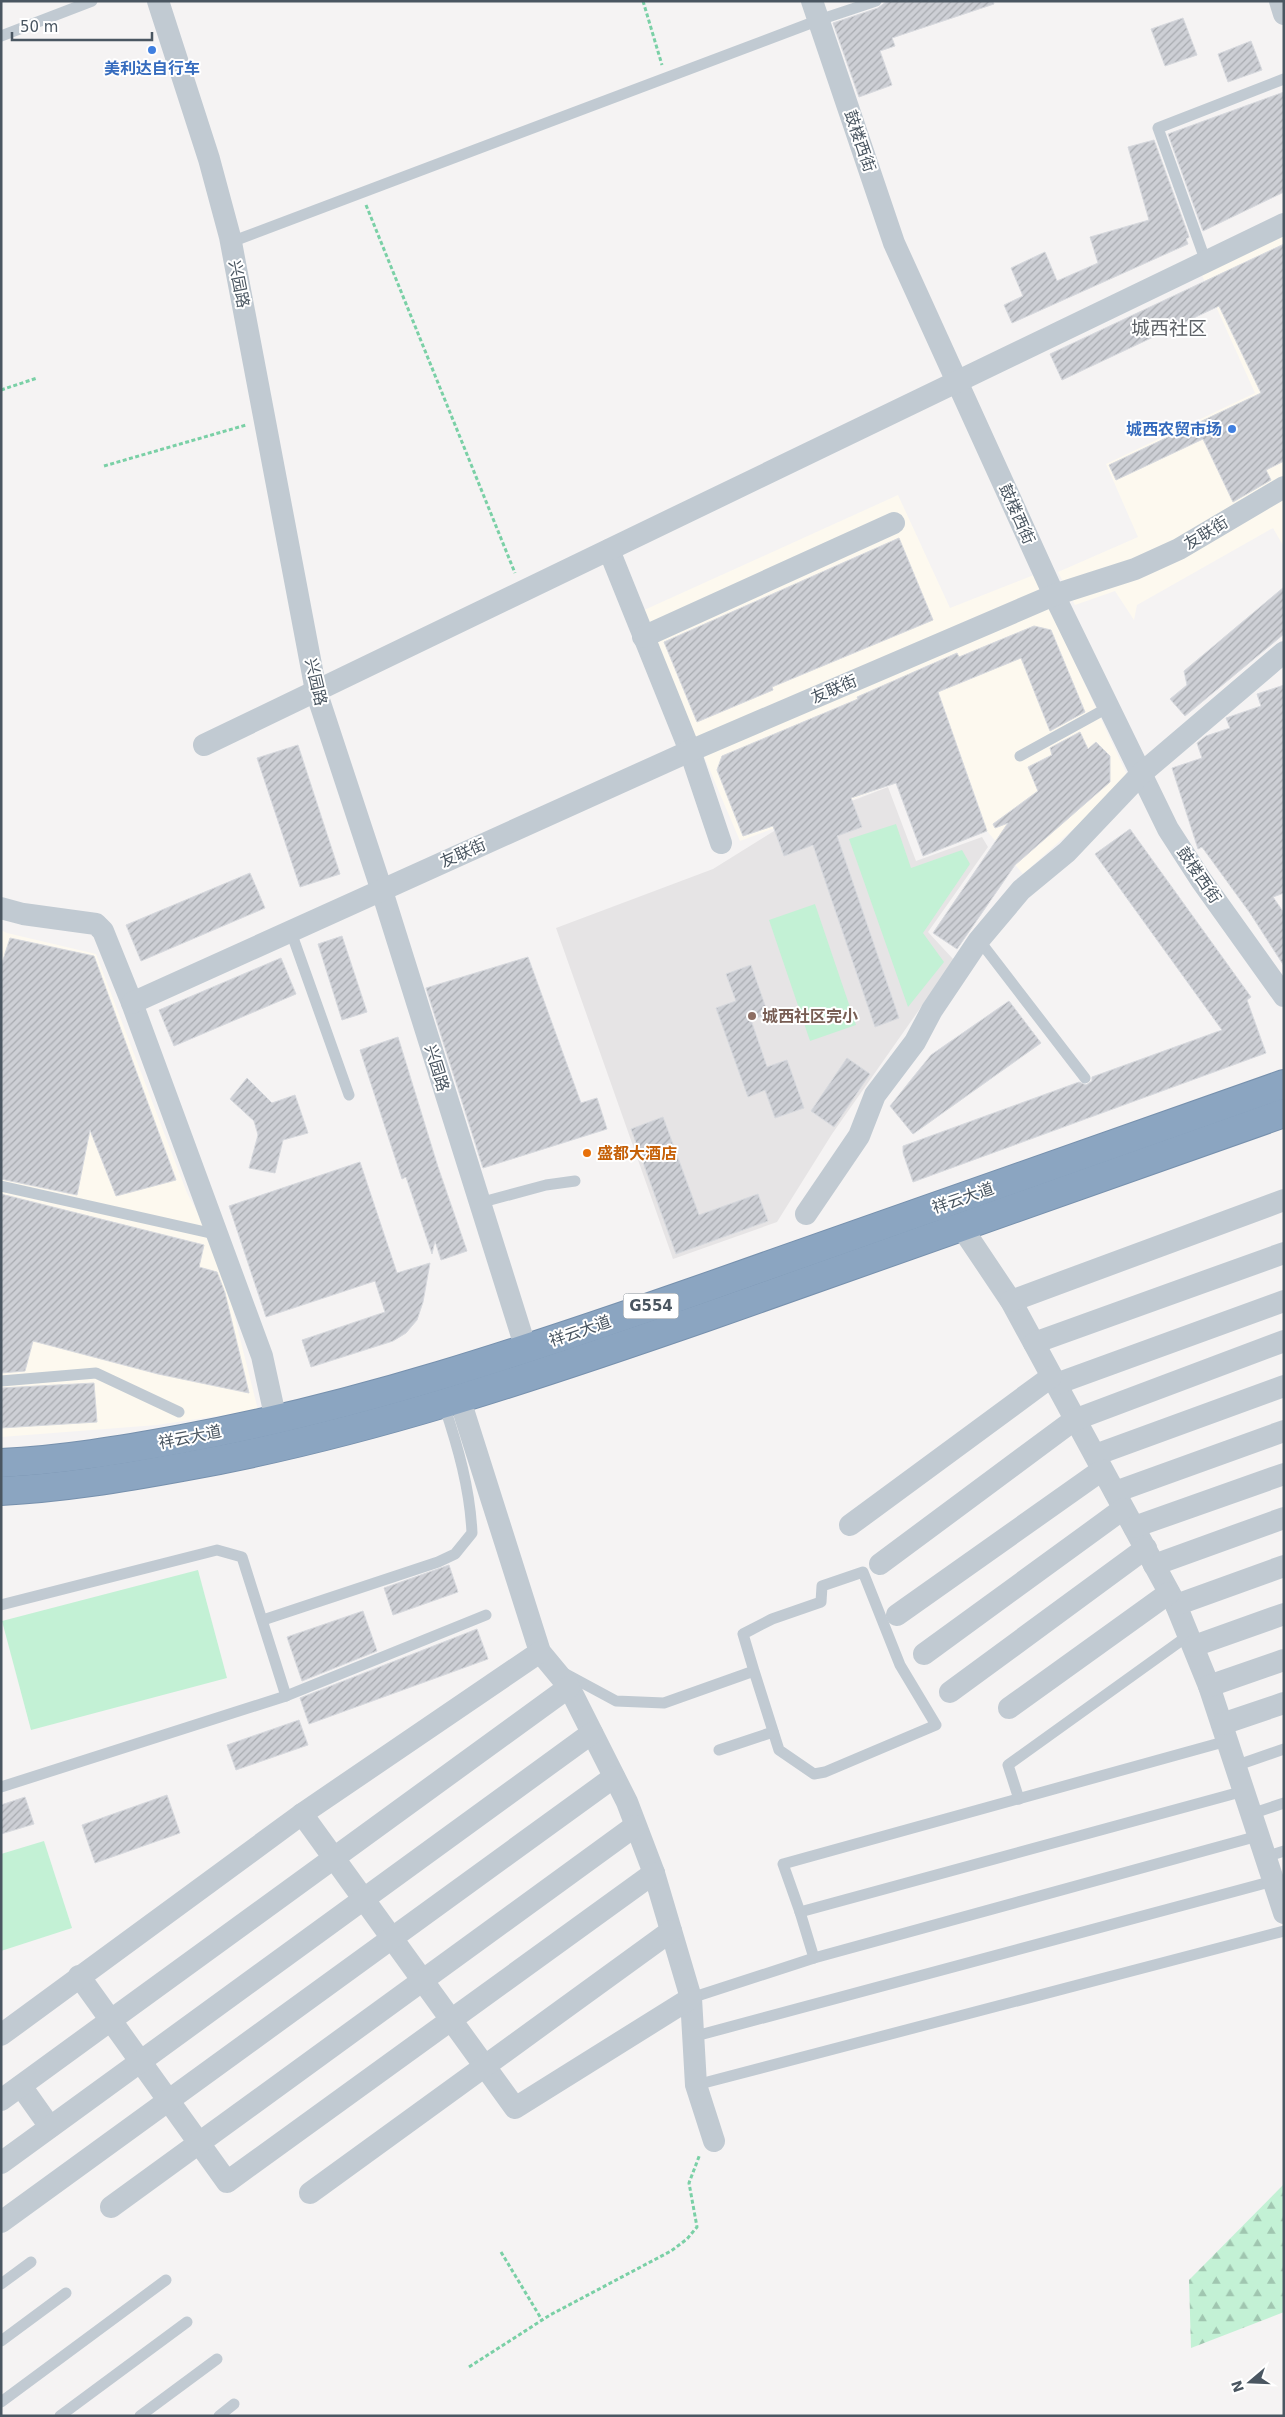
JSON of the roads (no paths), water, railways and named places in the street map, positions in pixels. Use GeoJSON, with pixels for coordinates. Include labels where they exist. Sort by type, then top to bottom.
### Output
{"type":"FeatureCollection","features":[{"type":"Feature","properties":{"kind":"highway","name":"祥云大道"},"geometry":{"type":"LineString","coordinates":[[1,1463],[98,1453],[276,1420],[371,1397],[526,1349],[1284,1084]]}},
{"type":"Feature","properties":{"kind":"highway","name":"祥云大道"},"geometry":{"type":"LineString","coordinates":[[1,1491],[93,1482],[212,1462],[318,1439],[452,1402],[577,1362],[962,1228],[1284,1113]]}},
{"type":"Feature","properties":{"kind":"street","name":"兴园路"},"geometry":{"type":"LineString","coordinates":[[158,1],[209,159],[231,242],[316,691],[382,891],[526,1349]]}},
{"type":"Feature","properties":{"kind":"street"},"geometry":{"type":"LineString","coordinates":[[1280,1],[1284,14]]}},
{"type":"Feature","properties":{"kind":"street","name":"鼓楼西街"},"geometry":{"type":"LineString","coordinates":[[815,10],[894,243],[1054,595],[1168,829],[1284,996]]}},
{"type":"Feature","properties":{"kind":"street"},"geometry":{"type":"LineString","coordinates":[[204,745],[1284,224]]}},
{"type":"Feature","properties":{"kind":"street","name":"友联街"},"geometry":{"type":"LineString","coordinates":[[132,1003],[690,750],[1054,595],[1135,569],[1179,549],[1284,488]]}},
{"type":"Feature","properties":{"kind":"street"},"geometry":{"type":"LineString","coordinates":[[643,637],[894,523]]}},
{"type":"Feature","properties":{"kind":"street"},"geometry":{"type":"LineString","coordinates":[[609,550],[690,750],[721,843]]}},
{"type":"Feature","properties":{"kind":"street"},"geometry":{"type":"LineString","coordinates":[[806,1214],[859,1136],[875,1095],[915,1042],[932,1010],[979,940],[1021,890],[1067,852],[1142,773],[1284,652]]}},
{"type":"Feature","properties":{"kind":"street"},"geometry":{"type":"LineString","coordinates":[[1,908],[23,914],[96,924],[103,931],[111,947],[219,1235],[262,1356],[276,1420]]}},
{"type":"Feature","properties":{"kind":"street"},"geometry":{"type":"LineString","coordinates":[[1011,1301],[1284,1200]]}},
{"type":"Feature","properties":{"kind":"street"},"geometry":{"type":"LineString","coordinates":[[962,1228],[1011,1301],[1172,1599],[1209,1686],[1258,1836],[1274,1854],[1273,1881],[1284,1913]]}},
{"type":"Feature","properties":{"kind":"street"},"geometry":{"type":"LineString","coordinates":[[1034,1343],[1284,1253]]}},
{"type":"Feature","properties":{"kind":"street"},"geometry":{"type":"LineString","coordinates":[[850,1525],[1053,1380],[1284,1300]]}},
{"type":"Feature","properties":{"kind":"street"},"geometry":{"type":"LineString","coordinates":[[880,1564],[1074,1420],[1284,1342]]}},
{"type":"Feature","properties":{"kind":"street"},"geometry":{"type":"LineString","coordinates":[[897,1615],[1098,1463],[1284,1386]]}},
{"type":"Feature","properties":{"kind":"street"},"geometry":{"type":"LineString","coordinates":[[452,1402],[546,1659],[569,1688],[627,1802],[654,1872],[691,1998],[696,2085],[714,2141]]}},
{"type":"Feature","properties":{"kind":"street"},"geometry":{"type":"LineString","coordinates":[[924,1654],[1124,1510],[1284,1431]]}},
{"type":"Feature","properties":{"kind":"street"},"geometry":{"type":"LineString","coordinates":[[1124,1510],[1284,1474]]}},
{"type":"Feature","properties":{"kind":"street"},"geometry":{"type":"LineString","coordinates":[[950,1692],[1150,1557],[1284,1518]]}},
{"type":"Feature","properties":{"kind":"street"},"geometry":{"type":"LineString","coordinates":[[1008,1708],[1172,1599],[1284,1566]]}},
{"type":"Feature","properties":{"kind":"street"},"geometry":{"type":"LineString","coordinates":[[1191,1640],[1284,1614]]}},
{"type":"Feature","properties":{"kind":"street"},"geometry":{"type":"LineString","coordinates":[[1,2035],[302,1814],[546,1659]]}},
{"type":"Feature","properties":{"kind":"street"},"geometry":{"type":"LineString","coordinates":[[1209,1686],[1284,1660]]}},
{"type":"Feature","properties":{"kind":"street"},"geometry":{"type":"LineString","coordinates":[[1,2100],[569,1688]]}},
{"type":"Feature","properties":{"kind":"street"},"geometry":{"type":"LineString","coordinates":[[1225,1732],[1284,1704]]}},
{"type":"Feature","properties":{"kind":"street"},"geometry":{"type":"LineString","coordinates":[[1,2162],[592,1733]]}},
{"type":"Feature","properties":{"kind":"street"},"geometry":{"type":"LineString","coordinates":[[1,2222],[614,1777]]}},
{"type":"Feature","properties":{"kind":"street"},"geometry":{"type":"LineString","coordinates":[[302,1814],[514,2108],[691,1998]]}},
{"type":"Feature","properties":{"kind":"street"},"geometry":{"type":"LineString","coordinates":[[111,2207],[635,1826]]}},
{"type":"Feature","properties":{"kind":"street"},"geometry":{"type":"LineString","coordinates":[[79,1976],[227,2182],[654,1872]]}},
{"type":"Feature","properties":{"kind":"street"},"geometry":{"type":"LineString","coordinates":[[310,2193],[670,1931]]}},
{"type":"Feature","properties":{"kind":"street"},"geometry":{"type":"LineString","coordinates":[[21,2086],[50,2127]]}},
{"type":"Feature","properties":{"kind":"lane"},"geometry":{"type":"LineString","coordinates":[[1,36],[92,1]]}},
{"type":"Feature","properties":{"kind":"lane"},"geometry":{"type":"LineString","coordinates":[[231,242],[666,78],[815,10],[876,1]]}},
{"type":"Feature","properties":{"kind":"lane"},"geometry":{"type":"LineString","coordinates":[[1206,262],[1158,128],[1284,79]]}},
{"type":"Feature","properties":{"kind":"lane"},"geometry":{"type":"LineString","coordinates":[[1020,756],[1109,707]]}},
{"type":"Feature","properties":{"kind":"lane"},"geometry":{"type":"LineString","coordinates":[[291,932],[349,1095]]}},
{"type":"Feature","properties":{"kind":"lane"},"geometry":{"type":"LineString","coordinates":[[979,940],[1085,1078]]}},
{"type":"Feature","properties":{"kind":"lane"},"geometry":{"type":"LineString","coordinates":[[479,1203],[546,1185],[575,1181]]}},
{"type":"Feature","properties":{"kind":"lane"},"geometry":{"type":"LineString","coordinates":[[1,1186],[219,1235]]}},
{"type":"Feature","properties":{"kind":"lane"},"geometry":{"type":"LineString","coordinates":[[1,1380],[96,1373],[179,1412]]}},
{"type":"Feature","properties":{"kind":"lane"},"geometry":{"type":"LineString","coordinates":[[263,1620],[438,1562],[455,1554],[472,1533],[471,1506],[461,1460],[452,1402]]}},
{"type":"Feature","properties":{"kind":"lane"},"geometry":{"type":"LineString","coordinates":[[1,1605],[218,1550],[242,1557],[286,1696]]}},
{"type":"Feature","properties":{"kind":"lane"},"geometry":{"type":"LineString","coordinates":[[863,1572],[900,1664],[936,1725],[825,1772],[814,1774],[779,1750],[754,1671],[743,1634],[772,1619],[821,1602],[822,1586],[863,1572]]}},
{"type":"Feature","properties":{"kind":"lane"},"geometry":{"type":"LineString","coordinates":[[1,1787],[286,1696],[486,1614]]}},
{"type":"Feature","properties":{"kind":"lane"},"geometry":{"type":"LineString","coordinates":[[1019,1798],[1008,1765],[1191,1640]]}},
{"type":"Feature","properties":{"kind":"lane"},"geometry":{"type":"LineString","coordinates":[[546,1659],[616,1701],[664,1703],[754,1671]]}},
{"type":"Feature","properties":{"kind":"lane"},"geometry":{"type":"LineString","coordinates":[[719,1750],[773,1732]]}},
{"type":"Feature","properties":{"kind":"lane"},"geometry":{"type":"LineString","coordinates":[[814,1958],[783,1864],[1019,1798],[1225,1732]]}},
{"type":"Feature","properties":{"kind":"lane"},"geometry":{"type":"LineString","coordinates":[[1235,1766],[1284,1749]]}},
{"type":"Feature","properties":{"kind":"lane"},"geometry":{"type":"LineString","coordinates":[[800,1912],[1244,1792]]}},
{"type":"Feature","properties":{"kind":"lane"},"geometry":{"type":"LineString","coordinates":[[1251,1814],[1284,1803]]}},
{"type":"Feature","properties":{"kind":"lane"},"geometry":{"type":"LineString","coordinates":[[691,1998],[814,1958],[1258,1836]]}},
{"type":"Feature","properties":{"kind":"lane"},"geometry":{"type":"LineString","coordinates":[[692,2037],[1273,1881]]}},
{"type":"Feature","properties":{"kind":"lane"},"geometry":{"type":"LineString","coordinates":[[696,2085],[1284,1931]]}},
{"type":"Feature","properties":{"kind":"lane"},"geometry":{"type":"LineString","coordinates":[[1,2284],[31,2262]]}},
{"type":"Feature","properties":{"kind":"lane"},"geometry":{"type":"LineString","coordinates":[[1,2402],[166,2280]]}},
{"type":"Feature","properties":{"kind":"lane"},"geometry":{"type":"LineString","coordinates":[[1,2341],[66,2293]]}},
{"type":"Feature","properties":{"kind":"lane"},"geometry":{"type":"LineString","coordinates":[[60,2416],[187,2322]]}},
{"type":"Feature","properties":{"kind":"lane"},"geometry":{"type":"LineString","coordinates":[[140,2416],[217,2359]]}},
{"type":"Feature","properties":{"kind":"lane"},"geometry":{"type":"LineString","coordinates":[[219,2416],[234,2404]]}},
{"type":"Feature","properties":{"kind":"place","name":"美利达自行车"},"geometry":{"type":"Point","coordinates":[152,50]}},
{"type":"Feature","properties":{"kind":"place","name":"城西农贸市场"},"geometry":{"type":"Point","coordinates":[1232,429]}},
{"type":"Feature","properties":{"kind":"place","name":"城西社区完小"},"geometry":{"type":"Point","coordinates":[752,1016]}},
{"type":"Feature","properties":{"kind":"place","name":"盛都大酒店"},"geometry":{"type":"Point","coordinates":[587,1153]}},
{"type":"Feature","properties":{"kind":"district","name":"城西社区"},"geometry":{"type":"Point","coordinates":[1169,328]}}]}
